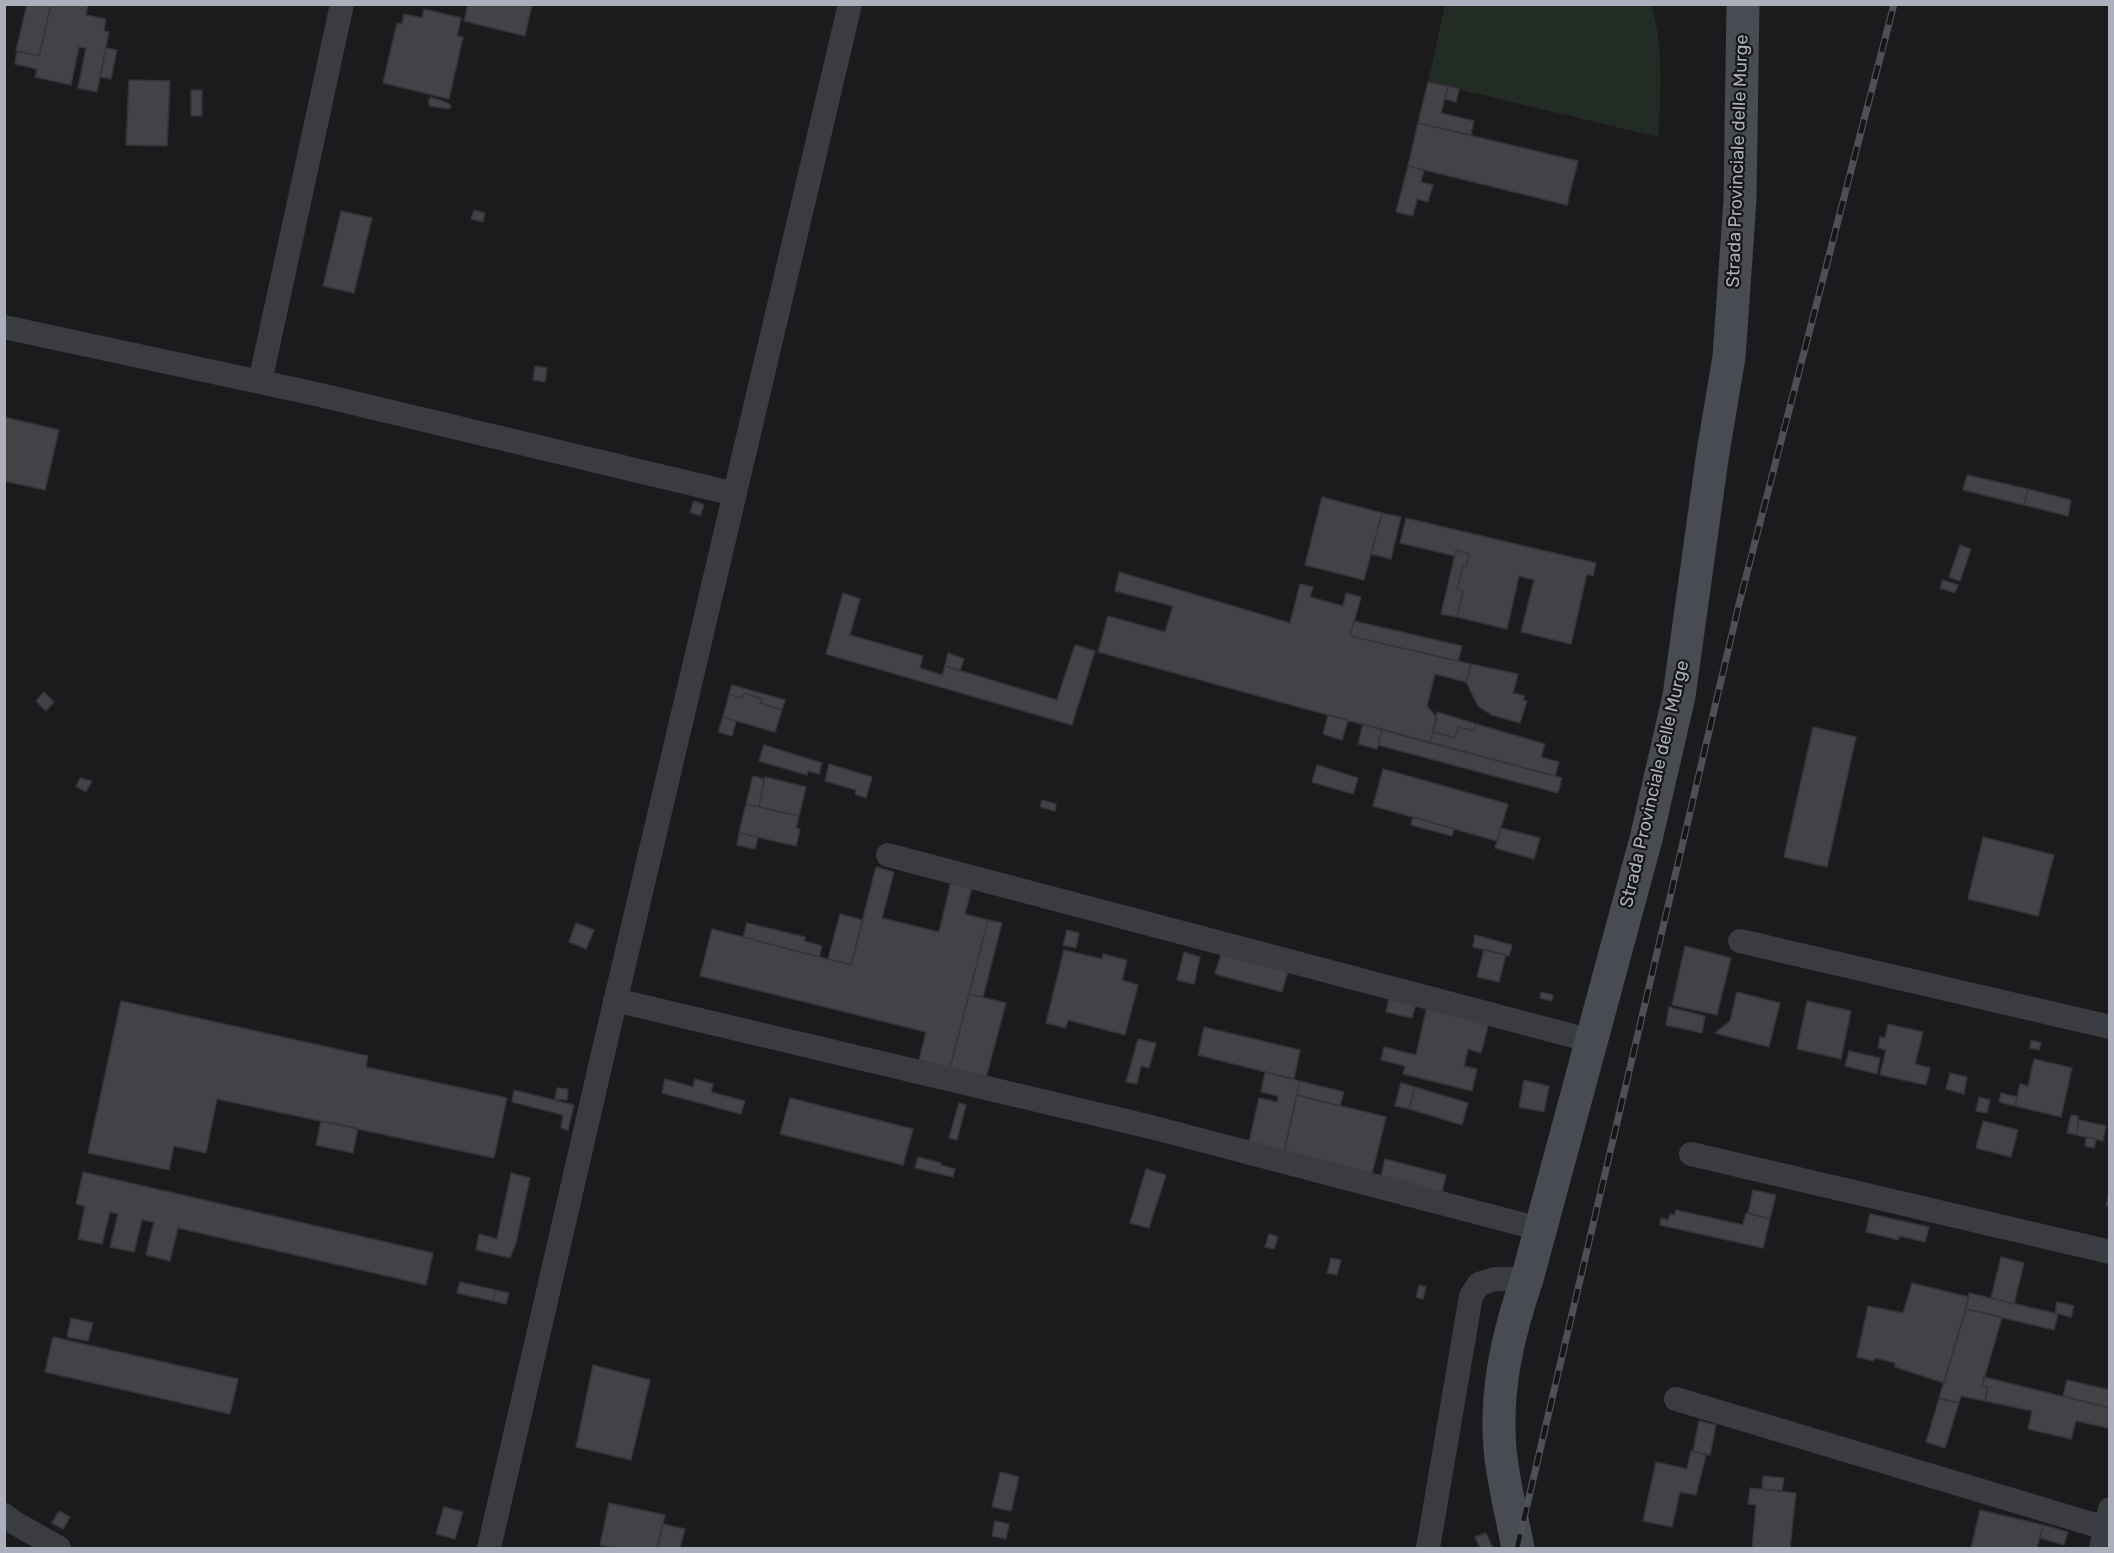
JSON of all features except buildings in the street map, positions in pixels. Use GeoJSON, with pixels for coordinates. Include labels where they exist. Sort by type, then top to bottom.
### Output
{"type":"FeatureCollection","features":[{"type":"Feature","properties":{"kind":"main road","name":"Strada Provinciale delle Murge"},"geometry":{"type":"LineString","coordinates":[[1518,1548],[1500,1450],[1499,1390],[1511,1325],[1527,1278],[1646,839],[1679,696],[1713,452],[1729,357],[1740,200],[1743,4]]}},
{"type":"Feature","properties":{"kind":"street"},"geometry":{"type":"LineString","coordinates":[[260,382],[342,4]]}},
{"type":"Feature","properties":{"kind":"street"},"geometry":{"type":"LineString","coordinates":[[489,1548],[849,4]]}},
{"type":"Feature","properties":{"kind":"street"},"geometry":{"type":"LineString","coordinates":[[4,327],[260,382],[735,494]]}},
{"type":"Feature","properties":{"kind":"street"},"geometry":{"type":"LineString","coordinates":[[888,855],[1592,1041]]}},
{"type":"Feature","properties":{"kind":"street"},"geometry":{"type":"LineString","coordinates":[[1740,941],[2109,1027]]}},
{"type":"Feature","properties":{"kind":"street"},"geometry":{"type":"LineString","coordinates":[[615,1000],[1150,1127],[1540,1229]]}},
{"type":"Feature","properties":{"kind":"street"},"geometry":{"type":"LineString","coordinates":[[1691,1154],[2109,1252]]}},
{"type":"Feature","properties":{"kind":"street"},"geometry":{"type":"LineString","coordinates":[[1428,1548],[1471,1296],[1479,1284],[1496,1279],[1527,1278]]}},
{"type":"Feature","properties":{"kind":"street"},"geometry":{"type":"LineString","coordinates":[[1676,1399],[2105,1528]]}},
{"type":"Feature","properties":{"kind":"street"},"geometry":{"type":"LineString","coordinates":[[4,1515],[15,1524],[59,1548]]}},
{"type":"Feature","properties":{"kind":"shaded area"},"geometry":{"type":"Polygon","coordinates":[[[1445,5],[1651,5],[1660,53],[1661,88],[1658,137],[1428,82],[1445,5]]]}},
{"type":"Feature","properties":{"kind":"railway"},"geometry":{"type":"LineString","coordinates":[[1517,1548],[1739,604],[1894,4]]}}]}
